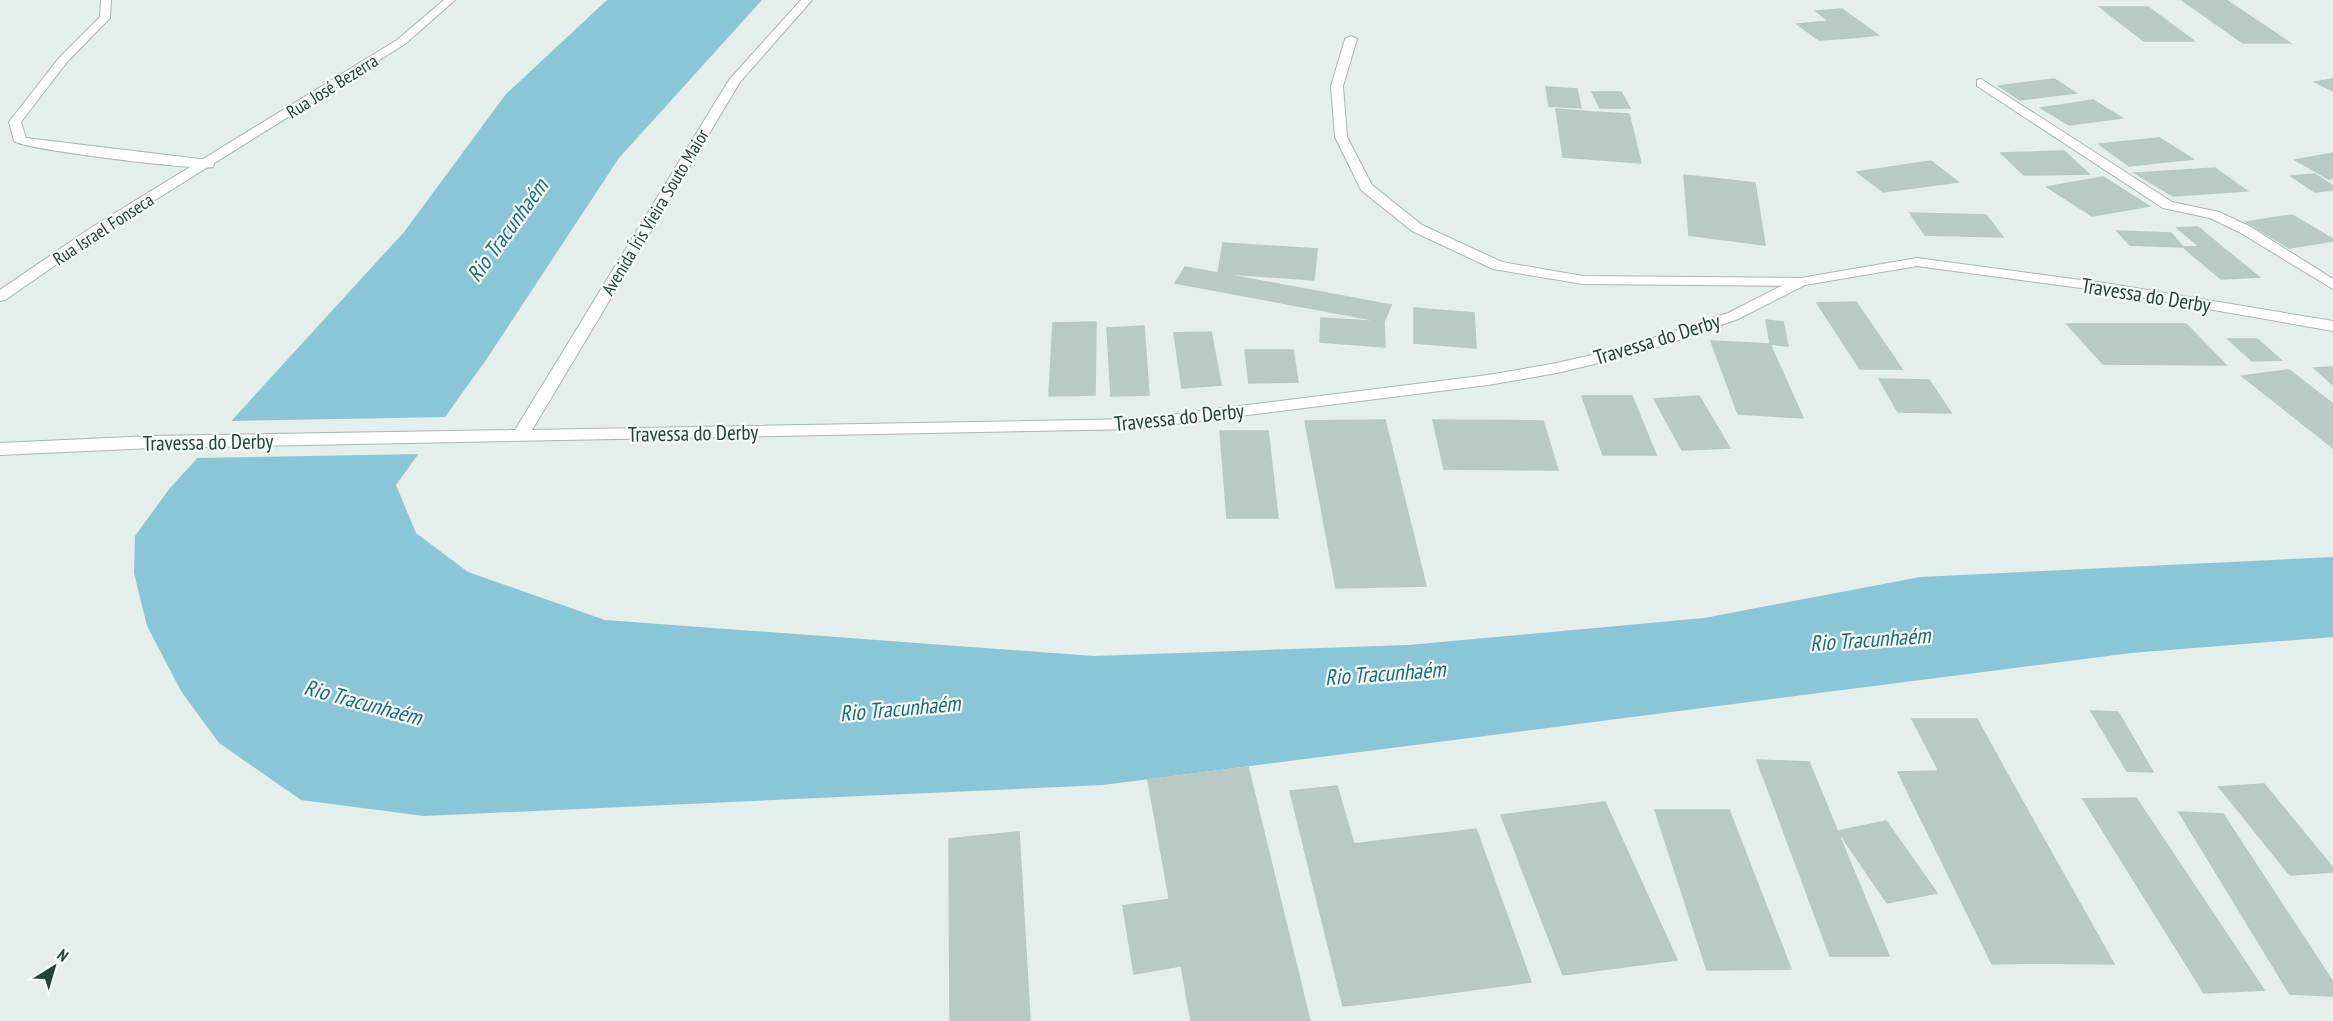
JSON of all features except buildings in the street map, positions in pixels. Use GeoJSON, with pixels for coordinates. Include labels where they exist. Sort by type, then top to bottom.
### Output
{"type":"FeatureCollection","features":[{"type":"Feature","properties":{"kind":"street"},"geometry":{"type":"LineString","coordinates":[[106,0],[105,18],[63,60],[34,94],[15,122],[20,141],[208,164]]}},
{"type":"Feature","properties":{"kind":"street","name":"Rua José Bezerra"},"geometry":{"type":"LineString","coordinates":[[208,164],[401,42],[450,0]]}},
{"type":"Feature","properties":{"kind":"street","name":"Avenida Íris Vieira Souto Maior"},"geometry":{"type":"LineString","coordinates":[[520,436],[735,80],[807,0]]}},
{"type":"Feature","properties":{"kind":"street"},"geometry":{"type":"LineString","coordinates":[[1351,39],[1337,86],[1341,137],[1366,187],[1417,228],[1498,266],[1583,280],[1800,282]]}},
{"type":"Feature","properties":{"kind":"street"},"geometry":{"type":"LineString","coordinates":[[1981,83],[2168,205],[2214,215],[2244,229],[2333,285]]}},
{"type":"Feature","properties":{"kind":"street","name":"Rua Israel Fonseca"},"geometry":{"type":"LineString","coordinates":[[0,297],[94,232],[208,164]]}},
{"type":"Feature","properties":{"kind":"street","name":"Travessa do Derby"},"geometry":{"type":"LineString","coordinates":[[0,449],[152,442],[467,438],[1146,422],[1488,380],[1557,368],[1630,351],[1677,336],[1733,316],[1800,282],[1917,262],[2111,288],[2333,326]]}},
{"type":"Feature","properties":{"kind":"water","name":"Rio Tracunhaém"},"geometry":{"type":"Polygon","coordinates":[[[607,0],[762,0],[619,158],[486,360],[396,485],[416,533],[468,572],[605,620],[1094,656],[1408,645],[1704,618],[1920,577],[2333,557],[2333,637],[2131,653],[1103,785],[424,816],[301,800],[219,743],[181,691],[147,626],[134,573],[135,536],[170,488],[404,232],[506,94],[607,0]]]}},
{"type":"Feature","properties":{"kind":"pier"},"geometry":{"type":"Polygon","coordinates":[[[448,417],[422,454],[194,458],[228,421],[448,417]]]}}]}
